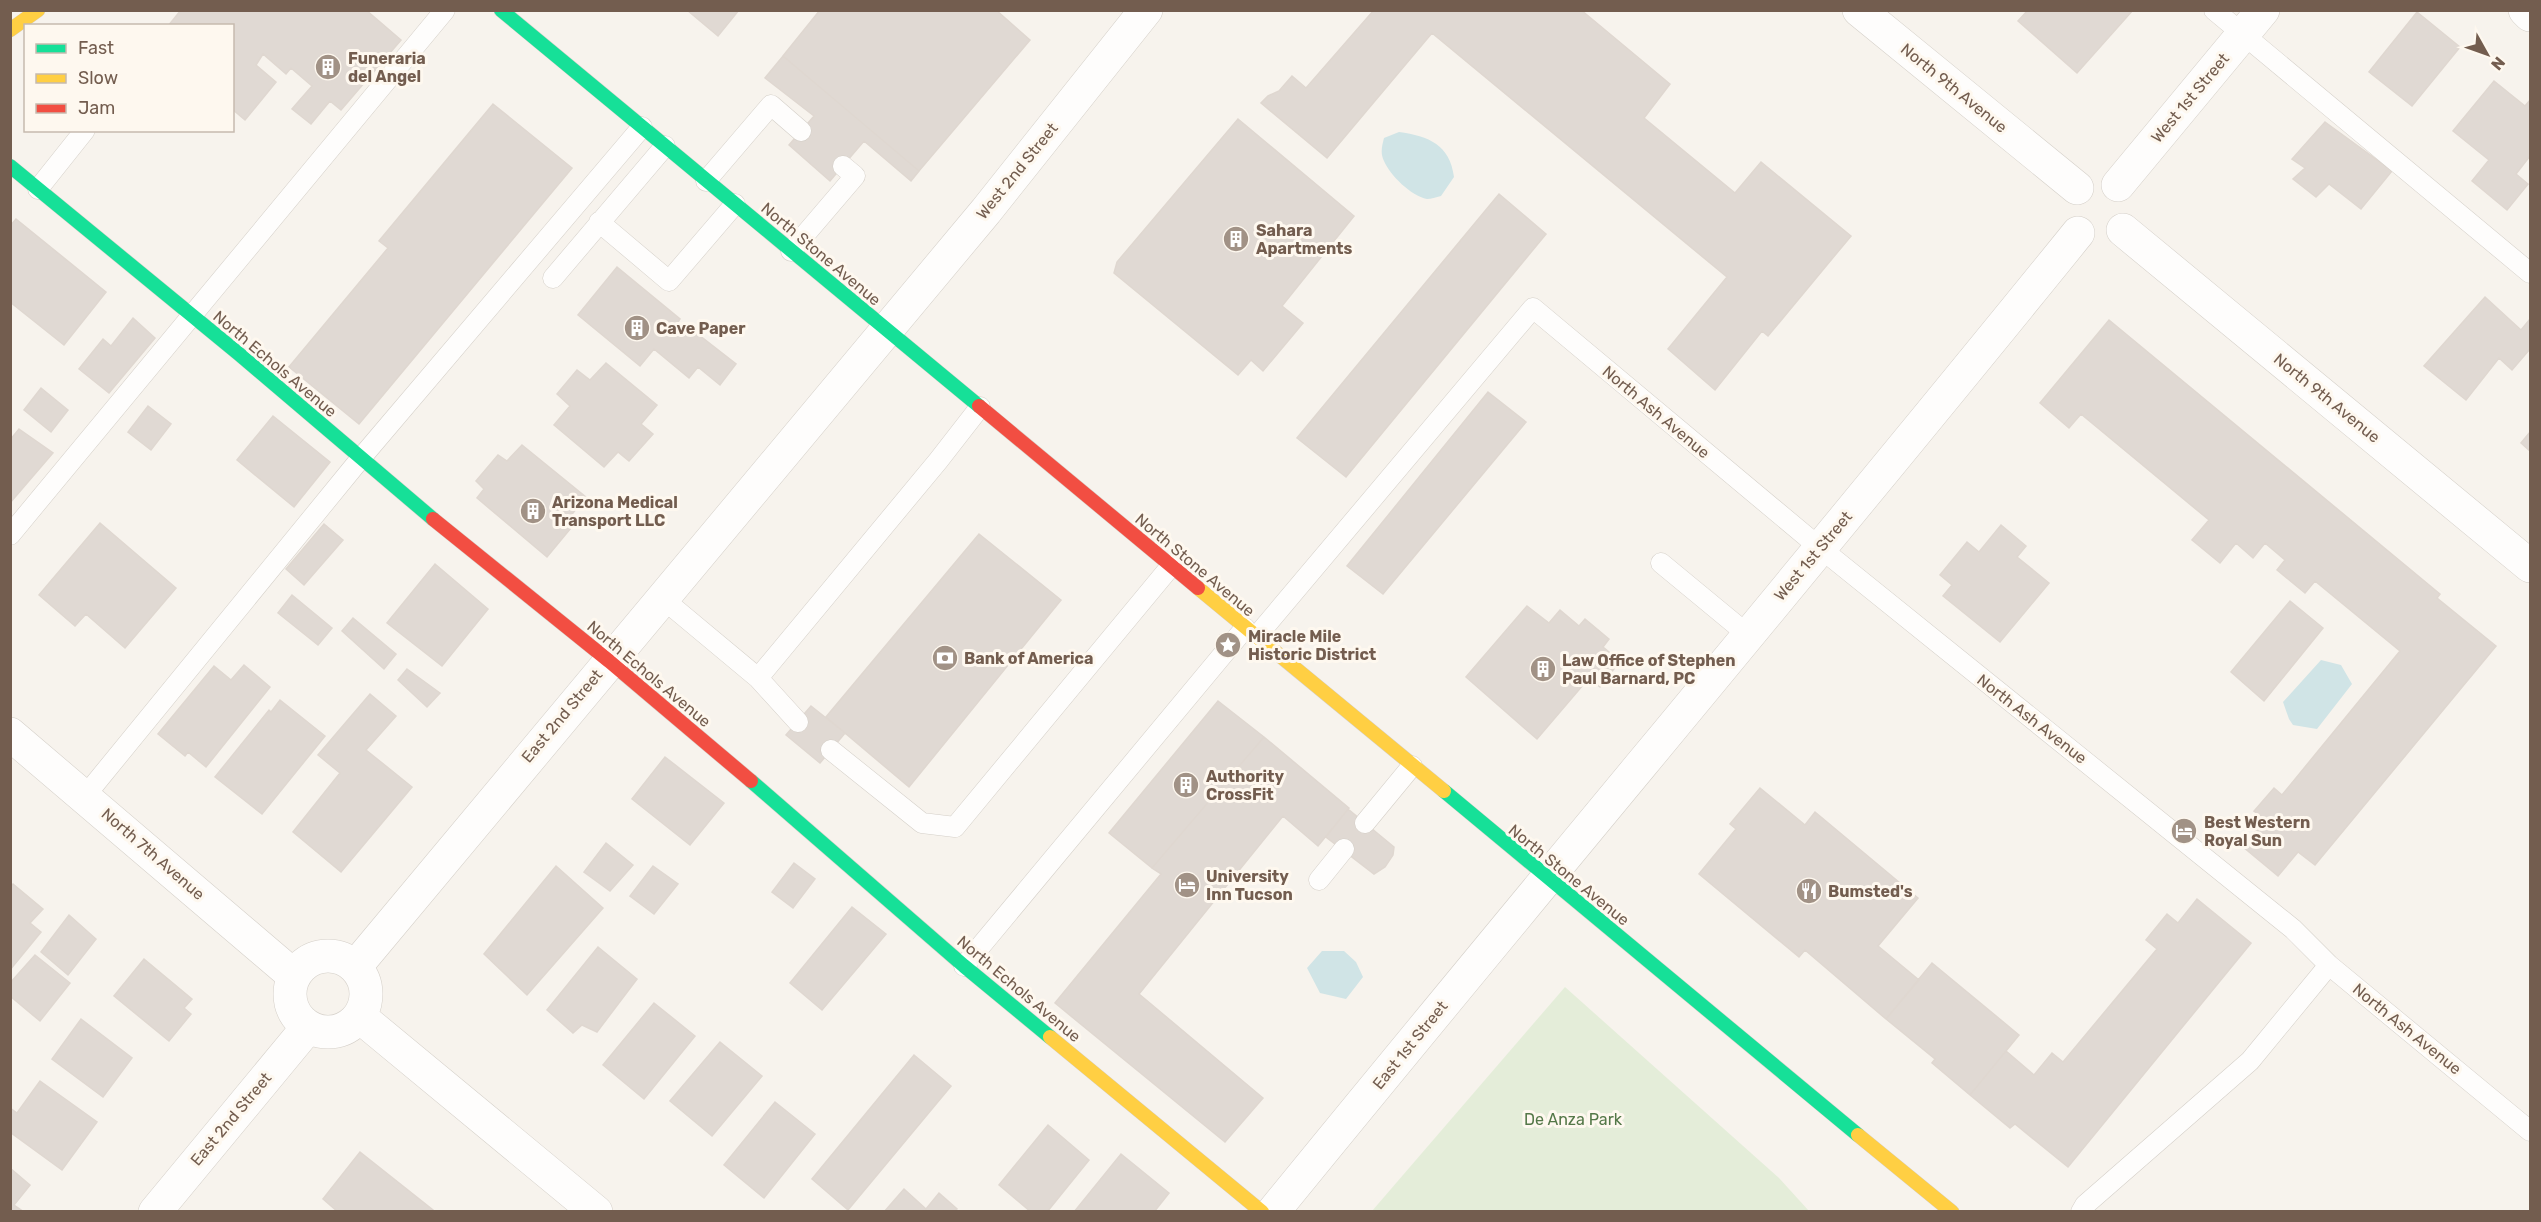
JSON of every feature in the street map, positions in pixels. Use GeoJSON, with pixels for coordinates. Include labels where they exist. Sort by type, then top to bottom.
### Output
{"type":"FeatureCollection","features":[{"type":"Feature","properties":{"kind":"main road"},"geometry":{"type":"LineString","coordinates":[[10,30],[38,10]]}},
{"type":"Feature","properties":{"kind":"main road","name":"North Stone Avenue"},"geometry":{"type":"LineString","coordinates":[[501,10],[1953,1212]]}},
{"type":"Feature","properties":{"kind":"main road","name":"North Echols Avenue"},"geometry":{"type":"LineString","coordinates":[[10,166],[609,661],[831,848],[963,966],[1262,1212]]}},
{"type":"Feature","properties":{"kind":"street","name":"West 2nd Street"},"geometry":{"type":"LineString","coordinates":[[886,330],[986,211],[1146,10]]}},
{"type":"Feature","properties":{"kind":"street","name":"North 9th Avenue"},"geometry":{"type":"LineString","coordinates":[[1859,10],[2078,188]]}},
{"type":"Feature","properties":{"kind":"street"},"geometry":{"type":"LineString","coordinates":[[2525,10],[2530,15]]}},
{"type":"Feature","properties":{"kind":"street","name":"West 1st Street"},"geometry":{"type":"LineString","coordinates":[[2118,185],[2253,22]]}},
{"type":"Feature","properties":{"kind":"street"},"geometry":{"type":"LineString","coordinates":[[2104,180],[2118,185],[2128,199],[2130,215],[2123,230],[2113,238],[2101,242],[2088,240],[2078,233],[2070,219],[2069,202],[2078,188],[2090,181],[2104,180]]}},
{"type":"Feature","properties":{"kind":"street","name":"North 9th Avenue"},"geometry":{"type":"LineString","coordinates":[[2123,230],[2530,566]]}},
{"type":"Feature","properties":{"kind":"street","name":"West 1st Street"},"geometry":{"type":"LineString","coordinates":[[1547,878],[1747,634],[1946,397],[2078,233]]}},
{"type":"Feature","properties":{"kind":"street","name":"East 2nd Street"},"geometry":{"type":"LineString","coordinates":[[356,966],[886,330]]}},
{"type":"Feature","properties":{"kind":"street","name":"North 7th Avenue"},"geometry":{"type":"LineString","coordinates":[[10,734],[294,976]]}},
{"type":"Feature","properties":{"kind":"street","name":"East 1st Street"},"geometry":{"type":"LineString","coordinates":[[1273,1212],[1547,878]]}},
{"type":"Feature","properties":{"kind":"street"},"geometry":{"type":"LineString","coordinates":[[331,955],[345,958],[356,966],[366,986],[367,999],[359,1016],[346,1028],[334,1032],[320,1032],[308,1027],[296,1015],[291,1002],[290,989],[294,976],[306,962],[318,957],[331,955]]}},
{"type":"Feature","properties":{"kind":"street"},"geometry":{"type":"LineString","coordinates":[[359,1016],[584,1208]]}},
{"type":"Feature","properties":{"kind":"street","name":"East 2nd Street"},"geometry":{"type":"LineString","coordinates":[[155,1212],[308,1027]]}},
{"type":"Feature","properties":{"kind":"lane"},"geometry":{"type":"LineString","coordinates":[[10,535],[445,10]]}},
{"type":"Feature","properties":{"kind":"lane"},"geometry":{"type":"LineString","coordinates":[[2214,10],[2253,22],[2530,273]]}},
{"type":"Feature","properties":{"kind":"lane"},"geometry":{"type":"LineString","coordinates":[[706,181],[771,105],[801,131]]}},
{"type":"Feature","properties":{"kind":"lane"},"geometry":{"type":"LineString","coordinates":[[85,796],[361,458],[642,128]]}},
{"type":"Feature","properties":{"kind":"lane"},"geometry":{"type":"LineString","coordinates":[[38,189],[83,132]]}},
{"type":"Feature","properties":{"kind":"lane"},"geometry":{"type":"LineString","coordinates":[[553,278],[665,146]]}},
{"type":"Feature","properties":{"kind":"lane"},"geometry":{"type":"LineString","coordinates":[[791,251],[855,176],[843,166]]}},
{"type":"Feature","properties":{"kind":"lane"},"geometry":{"type":"LineString","coordinates":[[599,222],[669,281],[735,204]]}},
{"type":"Feature","properties":{"kind":"lane","name":"North Ash Avenue"},"geometry":{"type":"LineString","coordinates":[[1251,632],[1533,308],[1819,548],[2293,929],[2329,965],[2530,1131]]}},
{"type":"Feature","properties":{"kind":"lane"},"geometry":{"type":"LineString","coordinates":[[758,678],[980,407]]}},
{"type":"Feature","properties":{"kind":"lane"},"geometry":{"type":"LineString","coordinates":[[1662,563],[1747,634]]}},
{"type":"Feature","properties":{"kind":"lane"},"geometry":{"type":"LineString","coordinates":[[831,750],[922,823],[955,827],[1171,566]]}},
{"type":"Feature","properties":{"kind":"lane"},"geometry":{"type":"LineString","coordinates":[[662,598],[758,678],[798,722]]}},
{"type":"Feature","properties":{"kind":"lane"},"geometry":{"type":"LineString","coordinates":[[963,966],[1251,632]]}},
{"type":"Feature","properties":{"kind":"lane"},"geometry":{"type":"LineString","coordinates":[[1365,824],[1412,766]]}},
{"type":"Feature","properties":{"kind":"lane"},"geometry":{"type":"LineString","coordinates":[[1319,880],[1344,849]]}},
{"type":"Feature","properties":{"kind":"lane"},"geometry":{"type":"LineString","coordinates":[[2081,1212],[2085,1205],[2250,1060],[2329,965]]}},
{"type":"Feature","properties":{"kind":"green space","name":"De Anza Park"},"geometry":{"type":"Polygon","coordinates":[[[1565,987],[1779,1178],[1809,1211],[1372,1211],[1565,987]]]}},
{"type":"Feature","properties":{"kind":"shaded area"},"geometry":{"type":"Polygon","coordinates":[[[1399,132],[1429,140],[1443,150],[1448,157],[1454,177],[1441,196],[1427,199],[1414,194],[1387,167],[1382,152],[1384,138],[1399,132]]]}},
{"type":"Feature","properties":{"kind":"shaded area"},"geometry":{"type":"Polygon","coordinates":[[[2321,660],[2341,665],[2352,684],[2317,729],[2293,725],[2283,702],[2321,660]]]}},
{"type":"Feature","properties":{"kind":"shaded area"},"geometry":{"type":"Polygon","coordinates":[[[1322,951],[1344,951],[1356,962],[1363,977],[1346,999],[1320,993],[1307,968],[1322,951]]]}},
{"type":"Feature","properties":{"kind":"building","name":"Funeraria del Angel"},"geometry":{"type":"Polygon","coordinates":[[[181,10],[366,10],[401,40],[341,110],[330,101],[311,124],[292,109],[312,86],[291,68],[286,74],[263,54],[256,65],[276,82],[245,120],[234,111],[234,24],[170,24],[181,10]]]}},
{"type":"Feature","properties":{"kind":"building"},"geometry":{"type":"Polygon","coordinates":[[[687,10],[739,10],[718,36],[687,10]]]}},
{"type":"Feature","properties":{"kind":"building"},"geometry":{"type":"Polygon","coordinates":[[[820,10],[996,10],[1030,40],[919,171],[783,56],[820,10]]]}},
{"type":"Feature","properties":{"kind":"building"},"geometry":{"type":"Polygon","coordinates":[[[1374,10],[1581,10],[1670,84],[1644,118],[1735,193],[1761,162],[1851,236],[1768,336],[1762,331],[1715,390],[1668,349],[1727,277],[1432,33],[1327,158],[1261,103],[1268,96],[1279,91],[1292,76],[1306,88],[1374,10]]]}},
{"type":"Feature","properties":{"kind":"building"},"geometry":{"type":"Polygon","coordinates":[[[2028,10],[2133,10],[2077,73],[2018,21],[2028,10]]]}},
{"type":"Feature","properties":{"kind":"building"},"geometry":{"type":"Polygon","coordinates":[[[2417,12],[2460,47],[2412,106],[2369,72],[2417,12]]]}},
{"type":"Feature","properties":{"kind":"building"},"geometry":{"type":"Polygon","coordinates":[[[783,56],[919,171],[911,181],[864,141],[830,181],[789,145],[814,116],[765,78],[783,56]]]}},
{"type":"Feature","properties":{"kind":"building"},"geometry":{"type":"Polygon","coordinates":[[[2494,81],[2525,106],[2530,100],[2530,156],[2516,174],[2528,184],[2507,210],[2472,181],[2489,160],[2453,131],[2494,81]]]}},
{"type":"Feature","properties":{"kind":"building"},"geometry":{"type":"Polygon","coordinates":[[[493,104],[572,168],[359,424],[289,367],[388,248],[379,241],[493,104]]]}},
{"type":"Feature","properties":{"kind":"building","name":"Sahara Apartments"},"geometry":{"type":"Polygon","coordinates":[[[1238,119],[1354,216],[1282,306],[1303,323],[1263,371],[1251,360],[1238,375],[1114,273],[1117,262],[1238,119]]]}},
{"type":"Feature","properties":{"kind":"building"},"geometry":{"type":"Polygon","coordinates":[[[2325,122],[2392,171],[2361,209],[2329,184],[2316,197],[2293,179],[2305,168],[2292,159],[2325,122]]]}},
{"type":"Feature","properties":{"kind":"building"},"geometry":{"type":"Polygon","coordinates":[[[1499,194],[1546,234],[1346,477],[1297,438],[1499,194]]]}},
{"type":"Feature","properties":{"kind":"building"},"geometry":{"type":"Polygon","coordinates":[[[16,219],[106,292],[64,345],[10,302],[10,226],[16,219]]]}},
{"type":"Feature","properties":{"kind":"building","name":"Cave Paper"},"geometry":{"type":"Polygon","coordinates":[[[617,267],[680,319],[676,325],[690,336],[695,332],[736,364],[720,385],[698,367],[689,378],[654,349],[640,366],[578,315],[617,267]]]}},
{"type":"Feature","properties":{"kind":"building"},"geometry":{"type":"Polygon","coordinates":[[[2485,297],[2521,330],[2530,319],[2530,349],[2512,370],[2499,358],[2466,400],[2424,366],[2485,297]]]}},
{"type":"Feature","properties":{"kind":"building"},"geometry":{"type":"Polygon","coordinates":[[[133,318],[155,338],[109,393],[79,369],[103,339],[111,346],[133,318]]]}},
{"type":"Feature","properties":{"kind":"building"},"geometry":{"type":"Polygon","coordinates":[[[2109,320],[2440,594],[2437,598],[2496,646],[2315,865],[2298,852],[2278,876],[2243,847],[2265,819],[2254,811],[2274,788],[2282,795],[2400,651],[2315,581],[2305,593],[2277,570],[2285,560],[2265,543],[2253,558],[2236,543],[2220,563],[2192,540],[2209,520],[2081,414],[2069,428],[2040,403],[2109,320]]]}},
{"type":"Feature","properties":{"kind":"building"},"geometry":{"type":"Polygon","coordinates":[[[606,363],[657,405],[641,424],[653,434],[629,461],[618,452],[604,467],[554,425],[570,406],[557,394],[577,370],[590,380],[606,363]]]}},
{"type":"Feature","properties":{"kind":"building"},"geometry":{"type":"Polygon","coordinates":[[[41,388],[68,410],[51,432],[24,410],[41,388]]]}},
{"type":"Feature","properties":{"kind":"building"},"geometry":{"type":"Polygon","coordinates":[[[1488,392],[1526,422],[1383,594],[1347,566],[1488,392]]]}},
{"type":"Feature","properties":{"kind":"building"},"geometry":{"type":"Polygon","coordinates":[[[148,406],[171,424],[151,450],[128,432],[148,406]]]}},
{"type":"Feature","properties":{"kind":"building"},"geometry":{"type":"Polygon","coordinates":[[[273,416],[330,462],[294,507],[237,460],[273,416]]]}},
{"type":"Feature","properties":{"kind":"building"},"geometry":{"type":"Polygon","coordinates":[[[19,429],[53,453],[10,503],[10,440],[19,429]]]}},
{"type":"Feature","properties":{"kind":"building"},"geometry":{"type":"Polygon","coordinates":[[[2530,432],[2530,451],[2521,443],[2530,432]]]}},
{"type":"Feature","properties":{"kind":"building","name":"Arizona Medical Transport LLC"},"geometry":{"type":"Polygon","coordinates":[[[522,445],[586,497],[564,524],[571,528],[547,557],[477,498],[484,489],[476,481],[498,455],[507,461],[522,445]]]}},
{"type":"Feature","properties":{"kind":"building"},"geometry":{"type":"Polygon","coordinates":[[[100,523],[176,588],[125,648],[86,614],[75,626],[39,595],[100,523]]]}},
{"type":"Feature","properties":{"kind":"building"},"geometry":{"type":"Polygon","coordinates":[[[324,524],[343,540],[304,585],[286,569],[324,524]]]}},
{"type":"Feature","properties":{"kind":"building"},"geometry":{"type":"Polygon","coordinates":[[[2001,525],[2026,546],[2017,557],[2049,583],[2000,642],[1943,596],[1952,585],[1940,575],[1967,542],[1979,552],[2001,525]]]}},
{"type":"Feature","properties":{"kind":"building","name":"Bank of America"},"geometry":{"type":"Polygon","coordinates":[[[979,534],[1061,600],[909,787],[826,717],[979,534]]]}},
{"type":"Feature","properties":{"kind":"building"},"geometry":{"type":"Polygon","coordinates":[[[435,564],[488,609],[442,666],[387,623],[435,564]]]}},
{"type":"Feature","properties":{"kind":"building"},"geometry":{"type":"Polygon","coordinates":[[[292,595],[332,628],[318,645],[278,613],[292,595]]]}},
{"type":"Feature","properties":{"kind":"building"},"geometry":{"type":"Polygon","coordinates":[[[2290,601],[2323,628],[2264,701],[2231,672],[2290,601]]]}},
{"type":"Feature","properties":{"kind":"building","name":"Law Office of Stephen Paul Barnard, PC"},"geometry":{"type":"Polygon","coordinates":[[[1527,606],[1549,623],[1560,610],[1579,626],[1585,619],[1609,639],[1603,647],[1620,661],[1600,687],[1589,678],[1537,739],[1466,677],[1527,606]]]}},
{"type":"Feature","properties":{"kind":"building"},"geometry":{"type":"Polygon","coordinates":[[[353,618],[396,654],[384,669],[342,631],[353,618]]]}},
{"type":"Feature","properties":{"kind":"building"},"geometry":{"type":"Polygon","coordinates":[[[244,665],[270,687],[206,767],[188,752],[185,756],[158,734],[214,666],[231,680],[244,665]]]}},
{"type":"Feature","properties":{"kind":"building"},"geometry":{"type":"Polygon","coordinates":[[[407,669],[440,693],[427,707],[398,680],[407,669]]]}},
{"type":"Feature","properties":{"kind":"building"},"geometry":{"type":"Polygon","coordinates":[[[370,694],[396,716],[366,750],[412,787],[341,872],[293,832],[340,773],[318,755],[370,694]]]}},
{"type":"Feature","properties":{"kind":"building"},"geometry":{"type":"Polygon","coordinates":[[[280,700],[325,736],[262,814],[215,777],[269,710],[271,712],[280,700]]]}},
{"type":"Feature","properties":{"kind":"building","name":"Authority CrossFit"},"geometry":{"type":"Polygon","coordinates":[[[1218,701],[1264,737],[1152,868],[1109,833],[1218,701]]]}},
{"type":"Feature","properties":{"kind":"building"},"geometry":{"type":"Polygon","coordinates":[[[811,706],[845,733],[820,763],[786,735],[811,706]]]}},
{"type":"Feature","properties":{"kind":"building"},"geometry":{"type":"Polygon","coordinates":[[[1264,737],[1349,808],[1318,846],[1283,816],[1139,994],[1263,1098],[1225,1142],[1055,1003],[1161,874],[1152,868],[1264,737]]]}},
{"type":"Feature","properties":{"kind":"building"},"geometry":{"type":"Polygon","coordinates":[[[665,757],[724,803],[690,845],[632,799],[665,757]]]}},
{"type":"Feature","properties":{"kind":"building"},"geometry":{"type":"Polygon","coordinates":[[[1760,788],[1805,825],[1815,812],[1918,898],[1878,946],[1919,980],[1886,1019],[1805,950],[1799,957],[1699,874],[1736,829],[1730,824],[1760,788]]]}},
{"type":"Feature","properties":{"kind":"building"},"geometry":{"type":"Polygon","coordinates":[[[1348,809],[1394,847],[1393,855],[1385,867],[1374,874],[1326,837],[1348,809]]]}},
{"type":"Feature","properties":{"kind":"building"},"geometry":{"type":"Polygon","coordinates":[[[606,843],[633,865],[610,891],[584,872],[606,843]]]}},
{"type":"Feature","properties":{"kind":"building"},"geometry":{"type":"Polygon","coordinates":[[[794,863],[815,879],[793,908],[772,892],[794,863]]]}},
{"type":"Feature","properties":{"kind":"building"},"geometry":{"type":"Polygon","coordinates":[[[556,866],[603,908],[527,995],[484,954],[556,866]]]}},
{"type":"Feature","properties":{"kind":"building"},"geometry":{"type":"Polygon","coordinates":[[[653,866],[678,884],[654,914],[630,896],[653,866]]]}},
{"type":"Feature","properties":{"kind":"building"},"geometry":{"type":"Polygon","coordinates":[[[13,884],[43,909],[30,923],[41,932],[10,970],[10,887],[13,884]]]}},
{"type":"Feature","properties":{"kind":"building"},"geometry":{"type":"Polygon","coordinates":[[[2197,899],[2251,943],[2068,1167],[2015,1124],[2010,1128],[1970,1095],[2006,1051],[2034,1075],[2052,1053],[2063,1062],[2157,949],[2146,940],[2167,914],[2178,923],[2197,899]]]}},
{"type":"Feature","properties":{"kind":"building"},"geometry":{"type":"Polygon","coordinates":[[[852,907],[886,934],[822,1010],[790,983],[852,907]]]}},
{"type":"Feature","properties":{"kind":"building"},"geometry":{"type":"Polygon","coordinates":[[[69,915],[96,939],[68,975],[41,952],[69,915]]]}},
{"type":"Feature","properties":{"kind":"building"},"geometry":{"type":"Polygon","coordinates":[[[598,947],[637,979],[597,1032],[582,1025],[573,1033],[547,1010],[598,947]]]}},
{"type":"Feature","properties":{"kind":"building"},"geometry":{"type":"Polygon","coordinates":[[[35,955],[70,983],[40,1021],[10,996],[10,983],[35,955]]]}},
{"type":"Feature","properties":{"kind":"building"},"geometry":{"type":"Polygon","coordinates":[[[144,959],[192,999],[184,1008],[191,1014],[169,1041],[114,996],[144,959]]]}},
{"type":"Feature","properties":{"kind":"building"},"geometry":{"type":"Polygon","coordinates":[[[1932,963],[2019,1035],[1970,1095],[1932,1063],[1935,1059],[1886,1019],[1932,963]]]}},
{"type":"Feature","properties":{"kind":"building"},"geometry":{"type":"Polygon","coordinates":[[[654,1003],[695,1036],[644,1099],[603,1065],[654,1003]]]}},
{"type":"Feature","properties":{"kind":"building"},"geometry":{"type":"Polygon","coordinates":[[[81,1019],[132,1058],[103,1097],[52,1059],[81,1019]]]}},
{"type":"Feature","properties":{"kind":"building"},"geometry":{"type":"Polygon","coordinates":[[[720,1042],[762,1076],[712,1136],[670,1101],[720,1042]]]}},
{"type":"Feature","properties":{"kind":"building"},"geometry":{"type":"Polygon","coordinates":[[[914,1055],[951,1086],[848,1210],[812,1179],[914,1055]]]}},
{"type":"Feature","properties":{"kind":"building"},"geometry":{"type":"Polygon","coordinates":[[[40,1081],[97,1122],[62,1170],[10,1132],[10,1108],[17,1113],[40,1081]]]}},
{"type":"Feature","properties":{"kind":"building"},"geometry":{"type":"Polygon","coordinates":[[[775,1102],[815,1134],[764,1198],[724,1165],[775,1102]]]}},
{"type":"Feature","properties":{"kind":"building"},"geometry":{"type":"Polygon","coordinates":[[[1048,1125],[1089,1160],[1047,1212],[1031,1212],[999,1185],[1048,1125]]]}},
{"type":"Feature","properties":{"kind":"building"},"geometry":{"type":"Polygon","coordinates":[[[360,1152],[433,1210],[432,1212],[338,1212],[323,1199],[360,1152]]]}},
{"type":"Feature","properties":{"kind":"building"},"geometry":{"type":"Polygon","coordinates":[[[1121,1154],[1169,1193],[1154,1212],[1074,1212],[1121,1154]]]}},
{"type":"Feature","properties":{"kind":"building"},"geometry":{"type":"Polygon","coordinates":[[[10,1168],[30,1185],[14,1205],[24,1212],[10,1212],[10,1168]]]}},
{"type":"Feature","properties":{"kind":"building"},"geometry":{"type":"Polygon","coordinates":[[[904,1189],[926,1209],[939,1193],[957,1209],[955,1212],[884,1212],[904,1189]]]}},
{"type":"Feature","properties":{"kind":"traffic: fast"},"geometry":{"type":"LineString","coordinates":[[501,10],[979,406]]}},
{"type":"Feature","properties":{"kind":"traffic: fast"},"geometry":{"type":"LineString","coordinates":[[10,166],[239,354],[433,519]]}},
{"type":"Feature","properties":{"kind":"traffic: fast"},"geometry":{"type":"LineString","coordinates":[[751,781],[964,966],[1050,1037]]}},
{"type":"Feature","properties":{"kind":"traffic: fast"},"geometry":{"type":"LineString","coordinates":[[1444,791],[1858,1135]]}},
{"type":"Feature","properties":{"kind":"traffic: slow"},"geometry":{"type":"LineString","coordinates":[[10,30],[38,10]]}},
{"type":"Feature","properties":{"kind":"traffic: slow"},"geometry":{"type":"LineString","coordinates":[[1198,588],[1444,791]]}},
{"type":"Feature","properties":{"kind":"traffic: slow"},"geometry":{"type":"LineString","coordinates":[[1050,1037],[1262,1212]]}},
{"type":"Feature","properties":{"kind":"traffic: slow"},"geometry":{"type":"LineString","coordinates":[[1858,1135],[1952,1212]]}},
{"type":"Feature","properties":{"kind":"traffic: jam"},"geometry":{"type":"LineString","coordinates":[[979,406],[1198,588]]}},
{"type":"Feature","properties":{"kind":"traffic: jam"},"geometry":{"type":"LineString","coordinates":[[433,519],[609,661],[751,781]]}},
{"type":"Feature","properties":{"kind":"place","name":"Funeraria del Angel"},"geometry":{"type":"Point","coordinates":[328,67]}},
{"type":"Feature","properties":{"kind":"place","name":"Sahara Apartments"},"geometry":{"type":"Point","coordinates":[1236,239]}},
{"type":"Feature","properties":{"kind":"place","name":"Cave Paper"},"geometry":{"type":"Point","coordinates":[637,328]}},
{"type":"Feature","properties":{"kind":"place","name":"Arizona Medical Transport LLC"},"geometry":{"type":"Point","coordinates":[533,511]}},
{"type":"Feature","properties":{"kind":"place","name":"Miracle Mile Historic District"},"geometry":{"type":"Point","coordinates":[1228,645]}},
{"type":"Feature","properties":{"kind":"place","name":"Bank of America"},"geometry":{"type":"Point","coordinates":[945,658]}},
{"type":"Feature","properties":{"kind":"place","name":"Law Office of Stephen Paul Barnard, PC"},"geometry":{"type":"Point","coordinates":[1543,669]}},
{"type":"Feature","properties":{"kind":"place","name":"Authority CrossFit"},"geometry":{"type":"Point","coordinates":[1186,785]}},
{"type":"Feature","properties":{"kind":"place","name":"Best Western Royal Sun"},"geometry":{"type":"Point","coordinates":[2184,831]}},
{"type":"Feature","properties":{"kind":"place","name":"University Inn Tucson"},"geometry":{"type":"Point","coordinates":[1187,885]}},
{"type":"Feature","properties":{"kind":"place","name":"Bumsted's"},"geometry":{"type":"Point","coordinates":[1809,891]}}]}
